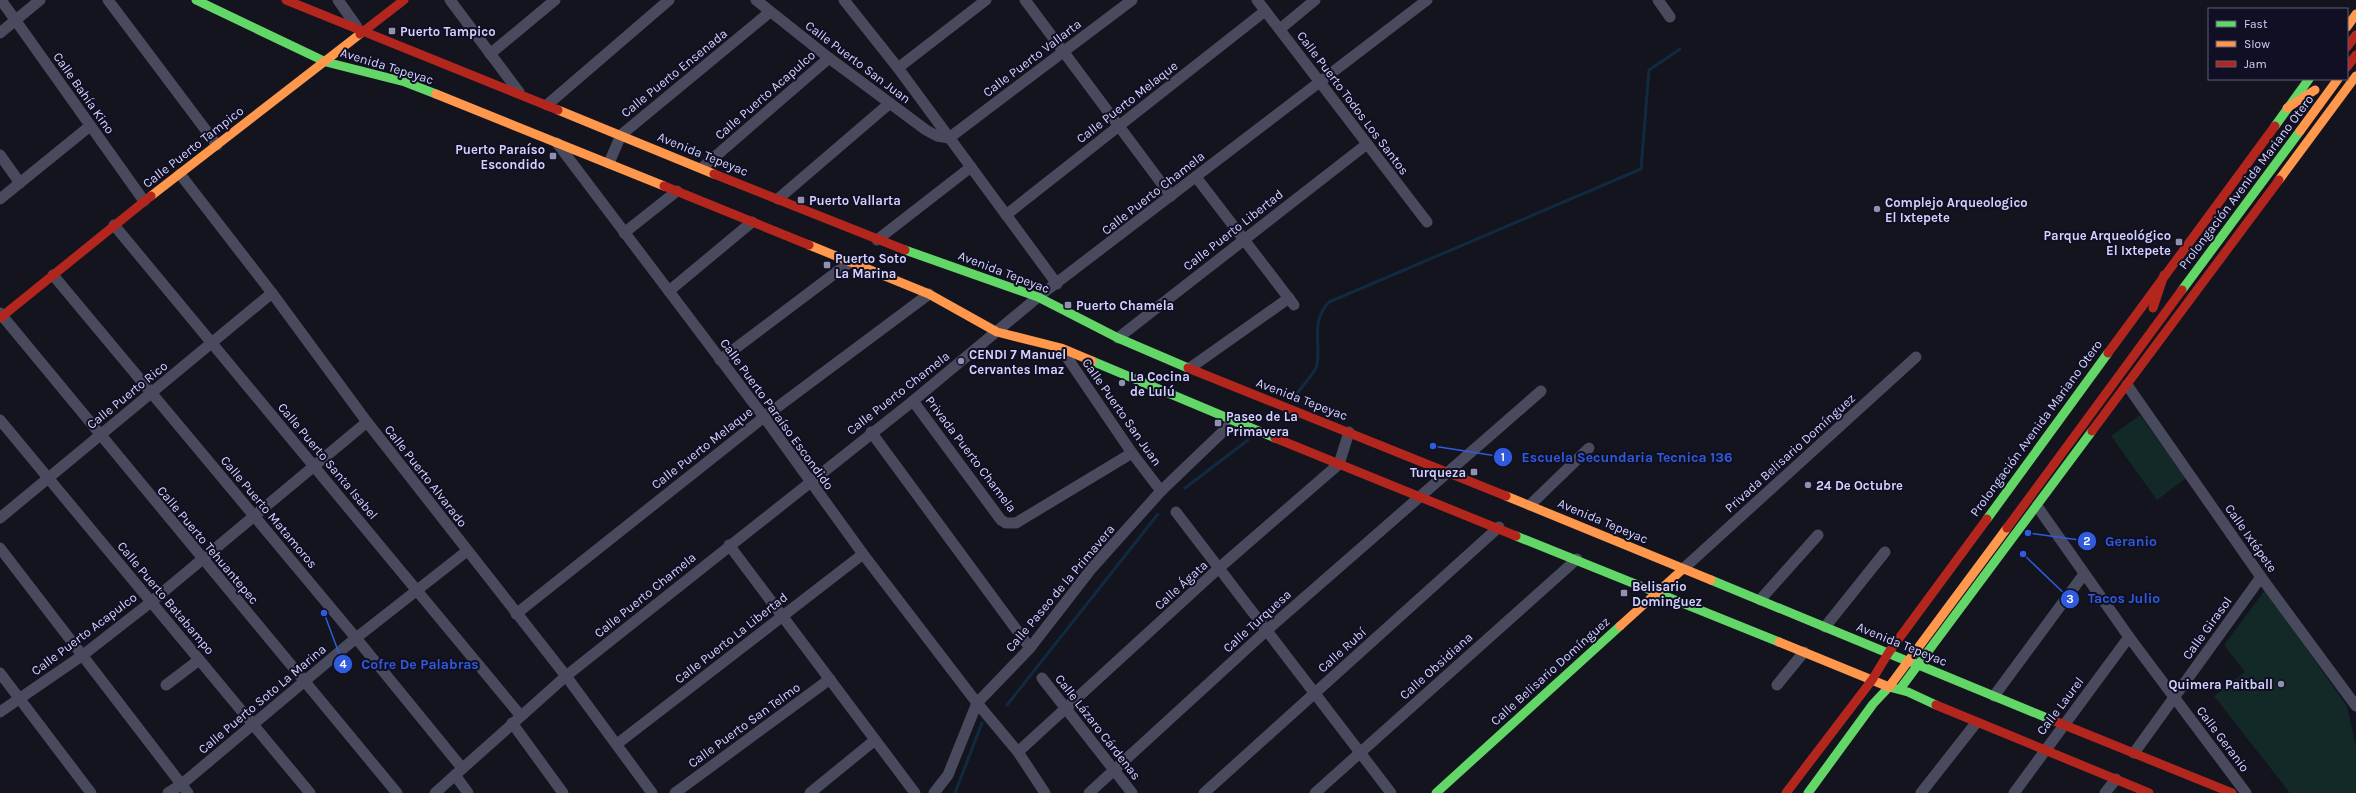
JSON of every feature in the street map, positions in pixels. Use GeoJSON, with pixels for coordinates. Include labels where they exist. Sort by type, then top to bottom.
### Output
{"type":"FeatureCollection","features":[{"type":"Feature","properties":{"kind":"main road","name":"Avenida Tepeyac"},"geometry":{"type":"LineString","coordinates":[[196,0],[326,62],[405,82],[555,141],[929,294],[997,332],[1061,348],[1339,464],[1499,527],[2149,793]]}},
{"type":"Feature","properties":{"kind":"main road","name":"Avenida Tepeyac"},"geometry":{"type":"LineString","coordinates":[[286,0],[361,32],[520,94],[877,240],[1038,297],[1118,338],[1275,404],[1349,432],[1447,473],[1530,505],[2232,793]]}},
{"type":"Feature","properties":{"kind":"main road","name":"Calle Puerto Tampico"},"geometry":{"type":"LineString","coordinates":[[1,315],[144,201],[326,62],[361,32],[404,0]]}},
{"type":"Feature","properties":{"kind":"main road"},"geometry":{"type":"LineString","coordinates":[[2348,26],[2356,14]]}},
{"type":"Feature","properties":{"kind":"main road"},"geometry":{"type":"LineString","coordinates":[[2348,46],[2356,35]]}},
{"type":"Feature","properties":{"kind":"main road"},"geometry":{"type":"LineString","coordinates":[[2348,66],[2356,54]]}},
{"type":"Feature","properties":{"kind":"main road","name":"Prolongación Avenida Mariano Otero"},"geometry":{"type":"LineString","coordinates":[[1900,690],[2356,76]]}},
{"type":"Feature","properties":{"kind":"main road","name":"Prolongación Avenida Mariano Otero"},"geometry":{"type":"LineString","coordinates":[[1786,793],[1876,682],[1893,654],[2164,275],[2308,80]]}},
{"type":"Feature","properties":{"kind":"main road","name":"Prolongación Avenida Mariano Otero"},"geometry":{"type":"LineString","coordinates":[[1808,793],[1873,704],[1889,687],[2337,80]]}},
{"type":"Feature","properties":{"kind":"main road","name":"Prolongación Avenida Mariano Otero"},"geometry":{"type":"LineString","coordinates":[[2287,108],[2317,87],[2301,109]]}},
{"type":"Feature","properties":{"kind":"main road"},"geometry":{"type":"LineString","coordinates":[[2314,133],[2324,98]]}},
{"type":"Feature","properties":{"kind":"main road","name":"Prolongación Avenida Mariano Otero"},"geometry":{"type":"LineString","coordinates":[[2164,275],[2151,312],[2172,283]]}},
{"type":"Feature","properties":{"kind":"main road"},"geometry":{"type":"LineString","coordinates":[[2163,315],[2192,296]]}},
{"type":"Feature","properties":{"kind":"main road","name":"Prolongación Avenida Mariano Otero"},"geometry":{"type":"LineString","coordinates":[[1893,654],[2073,418]]}},
{"type":"Feature","properties":{"kind":"main road","name":"Calle Belisario Domínguez"},"geometry":{"type":"LineString","coordinates":[[1436,793],[1683,569]]}},
{"type":"Feature","properties":{"kind":"main road","name":"Prolongación Avenida Mariano Otero"},"geometry":{"type":"LineString","coordinates":[[1873,704],[1876,682]]}},
{"type":"Feature","properties":{"kind":"street","name":"Calle Bahía Kino"},"geometry":{"type":"LineString","coordinates":[[1,0],[144,201]]}},
{"type":"Feature","properties":{"kind":"street"},"geometry":{"type":"LineString","coordinates":[[0,33],[40,0]]}},
{"type":"Feature","properties":{"kind":"street"},"geometry":{"type":"LineString","coordinates":[[108,0],[217,145]]}},
{"type":"Feature","properties":{"kind":"street"},"geometry":{"type":"LineString","coordinates":[[338,0],[361,32]]}},
{"type":"Feature","properties":{"kind":"street"},"geometry":{"type":"LineString","coordinates":[[450,0],[520,94]]}},
{"type":"Feature","properties":{"kind":"street"},"geometry":{"type":"LineString","coordinates":[[490,54],[554,0]]}},
{"type":"Feature","properties":{"kind":"street"},"geometry":{"type":"LineString","coordinates":[[547,105],[668,0]]}},
{"type":"Feature","properties":{"kind":"street","name":"Calle Puerto San Juan"},"geometry":{"type":"LineString","coordinates":[[756,0],[829,58],[926,130],[937,136],[949,138]]}},
{"type":"Feature","properties":{"kind":"street","name":"Calle Puerto San Juan"},"geometry":{"type":"LineString","coordinates":[[844,0],[898,68],[1057,284]]}},
{"type":"Feature","properties":{"kind":"street"},"geometry":{"type":"LineString","coordinates":[[898,68],[986,0]]}},
{"type":"Feature","properties":{"kind":"street"},"geometry":{"type":"LineString","coordinates":[[1025,0],[1171,196]]}},
{"type":"Feature","properties":{"kind":"street","name":"Calle Puerto Vallarta"},"geometry":{"type":"LineString","coordinates":[[949,138],[1132,0]]}},
{"type":"Feature","properties":{"kind":"street","name":"Calle Puerto Todos Los Santos"},"geometry":{"type":"LineString","coordinates":[[1257,0],[1427,222]]}},
{"type":"Feature","properties":{"kind":"street"},"geometry":{"type":"LineString","coordinates":[[1280,29],[1315,0]]}},
{"type":"Feature","properties":{"kind":"street","name":"Calle Puerto Chamela"},"geometry":{"type":"LineString","coordinates":[[436,793],[520,715],[566,676],[913,400],[1038,297],[1321,83],[1427,0]]}},
{"type":"Feature","properties":{"kind":"street"},"geometry":{"type":"LineString","coordinates":[[1658,0],[1670,17]]}},
{"type":"Feature","properties":{"kind":"street","name":"Calle Puerto Melaque"},"geometry":{"type":"LineString","coordinates":[[1006,214],[1265,11]]}},
{"type":"Feature","properties":{"kind":"street","name":"Calle Puerto Ensenada"},"geometry":{"type":"LineString","coordinates":[[608,163],[621,135],[770,12]]}},
{"type":"Feature","properties":{"kind":"street","name":"Calle Puerto Acapulco"},"geometry":{"type":"LineString","coordinates":[[702,168],[829,58]]}},
{"type":"Feature","properties":{"kind":"street"},"geometry":{"type":"LineString","coordinates":[[778,199],[890,103]]}},
{"type":"Feature","properties":{"kind":"street"},"geometry":{"type":"LineString","coordinates":[[0,199],[90,126]]}},
{"type":"Feature","properties":{"kind":"street","name":"Calle Puerto Paraíso Escondido"},"geometry":{"type":"LineString","coordinates":[[555,141],[764,417],[809,482],[863,554],[977,703],[1018,752],[1045,793]]}},
{"type":"Feature","properties":{"kind":"street","name":"Calle Puerto Libertad"},"geometry":{"type":"LineString","coordinates":[[1118,338],[1244,238],[1367,144]]}},
{"type":"Feature","properties":{"kind":"street"},"geometry":{"type":"LineString","coordinates":[[0,155],[20,183]]}},
{"type":"Feature","properties":{"kind":"street"},"geometry":{"type":"LineString","coordinates":[[877,240],[971,167]]}},
{"type":"Feature","properties":{"kind":"street","name":"Calle Puerto Alvarado"},"geometry":{"type":"LineString","coordinates":[[180,174],[272,293],[367,422],[618,744],[652,793]]}},
{"type":"Feature","properties":{"kind":"street"},"geometry":{"type":"LineString","coordinates":[[1190,368],[1291,302],[1244,238],[1196,177]]}},
{"type":"Feature","properties":{"kind":"street"},"geometry":{"type":"LineString","coordinates":[[624,233],[677,191]]}},
{"type":"Feature","properties":{"kind":"street"},"geometry":{"type":"LineString","coordinates":[[668,291],[752,222]]}},
{"type":"Feature","properties":{"kind":"street","name":"Calle Puerto Santa Isabel"},"geometry":{"type":"LineString","coordinates":[[114,225],[520,715]]}},
{"type":"Feature","properties":{"kind":"street"},"geometry":{"type":"LineString","coordinates":[[720,360],[850,262]]}},
{"type":"Feature","properties":{"kind":"street","name":"Calle Puerto Matamoros"},"geometry":{"type":"LineString","coordinates":[[53,275],[356,638],[459,772],[468,793]]}},
{"type":"Feature","properties":{"kind":"street","name":"Calle Puerto Rico"},"geometry":{"type":"LineString","coordinates":[[0,518],[212,345],[272,293]]}},
{"type":"Feature","properties":{"kind":"street","name":"Calle Puerto Melaque"},"geometry":{"type":"LineString","coordinates":[[516,614],[764,417],[929,294]]}},
{"type":"Feature","properties":{"kind":"street","name":"Calle Puerto Tehuantepec"},"geometry":{"type":"LineString","coordinates":[[1,315],[99,436],[397,793]]}},
{"type":"Feature","properties":{"kind":"street","name":"Calle Puerto San Juan"},"geometry":{"type":"LineString","coordinates":[[1061,348],[1132,453],[1162,491]]}},
{"type":"Feature","properties":{"kind":"street","name":"Privada Belisario Domínguez"},"geometry":{"type":"LineString","coordinates":[[1683,569],[1916,357]]}},
{"type":"Feature","properties":{"kind":"street","name":"Calle Ixtépete"},"geometry":{"type":"LineString","coordinates":[[2127,385],[2261,577],[2356,706]]}},
{"type":"Feature","properties":{"kind":"street","name":"Calle Turquesa"},"geometry":{"type":"LineString","coordinates":[[1089,793],[1266,631],[1541,391]]}},
{"type":"Feature","properties":{"kind":"street","name":"Privada Puerto Chamela"},"geometry":{"type":"LineString","coordinates":[[913,400],[1001,520],[1006,523],[1016,523],[1132,453]]}},
{"type":"Feature","properties":{"kind":"street","name":"Calle Puerto Batabampo"},"geometry":{"type":"LineString","coordinates":[[0,420],[254,724],[307,792]]}},
{"type":"Feature","properties":{"kind":"street","name":"Calle Paseo de la Primavera"},"geometry":{"type":"LineString","coordinates":[[934,793],[948,774],[977,703],[1030,648],[1092,568],[1162,491],[1235,420]]}},
{"type":"Feature","properties":{"kind":"street","name":"Calle Puerto Acapulco"},"geometry":{"type":"LineString","coordinates":[[0,712],[83,655],[151,602],[367,422]]}},
{"type":"Feature","properties":{"kind":"street"},"geometry":{"type":"LineString","coordinates":[[871,432],[1030,648]]}},
{"type":"Feature","properties":{"kind":"street"},"geometry":{"type":"LineString","coordinates":[[1339,464],[1349,432]]}},
{"type":"Feature","properties":{"kind":"street"},"geometry":{"type":"LineString","coordinates":[[1530,505],[1589,448]]}},
{"type":"Feature","properties":{"kind":"street","name":"Calle Ágata"},"geometry":{"type":"LineString","coordinates":[[1018,752],[1219,568],[1339,464]]}},
{"type":"Feature","properties":{"kind":"street","name":"Calle Geranio"},"geometry":{"type":"LineString","coordinates":[[2037,506],[2084,574],[2246,793]]}},
{"type":"Feature","properties":{"kind":"street"},"geometry":{"type":"LineString","coordinates":[[1176,512],[1391,793]]}},
{"type":"Feature","properties":{"kind":"street","name":"Calle Rubí"},"geometry":{"type":"LineString","coordinates":[[1204,793],[1499,527]]}},
{"type":"Feature","properties":{"kind":"street"},"geometry":{"type":"LineString","coordinates":[[1760,600],[1818,535]]}},
{"type":"Feature","properties":{"kind":"street"},"geometry":{"type":"LineString","coordinates":[[730,545],[781,616],[915,793]]}},
{"type":"Feature","properties":{"kind":"street"},"geometry":{"type":"LineString","coordinates":[[0,548],[185,789]]}},
{"type":"Feature","properties":{"kind":"street","name":"Calle Puerto Soto La Marina"},"geometry":{"type":"LineString","coordinates":[[168,793],[185,789],[254,724],[356,638],[467,551]]}},
{"type":"Feature","properties":{"kind":"street"},"geometry":{"type":"LineString","coordinates":[[1825,627],[1885,552]]}},
{"type":"Feature","properties":{"kind":"street","name":"Calle Puerto La Libertad"},"geometry":{"type":"LineString","coordinates":[[618,744],[781,616],[863,554]]}},
{"type":"Feature","properties":{"kind":"street","name":"Calle Obsidiana"},"geometry":{"type":"LineString","coordinates":[[1315,793],[1577,559]]}},
{"type":"Feature","properties":{"kind":"street"},"geometry":{"type":"LineString","coordinates":[[1994,696],[2084,574]]}},
{"type":"Feature","properties":{"kind":"street","name":"Calle Girasol"},"geometry":{"type":"LineString","coordinates":[[2134,753],[2261,577]]}},
{"type":"Feature","properties":{"kind":"street","name":"Calle Laurel"},"geometry":{"type":"LineString","coordinates":[[2014,793],[2130,636]]}},
{"type":"Feature","properties":{"kind":"street"},"geometry":{"type":"LineString","coordinates":[[1777,685],[1804,652]]}},
{"type":"Feature","properties":{"kind":"street"},"geometry":{"type":"LineString","coordinates":[[166,686],[199,660]]}},
{"type":"Feature","properties":{"kind":"street"},"geometry":{"type":"LineString","coordinates":[[0,673],[91,793]]}},
{"type":"Feature","properties":{"kind":"street","name":"Calle Lázaro Cárdenas"},"geometry":{"type":"LineString","coordinates":[[1042,678],[1132,793]]}},
{"type":"Feature","properties":{"kind":"street","name":"Calle Puerto San Telmo"},"geometry":{"type":"LineString","coordinates":[[675,793],[830,679]]}},
{"type":"Feature","properties":{"kind":"street"},"geometry":{"type":"LineString","coordinates":[[512,723],[563,793]]}},
{"type":"Feature","properties":{"kind":"street"},"geometry":{"type":"LineString","coordinates":[[1921,793],[1976,723]]}},
{"type":"Feature","properties":{"kind":"street"},"geometry":{"type":"LineString","coordinates":[[810,793],[875,740]]}},
{"type":"Feature","properties":{"kind":"street"},"geometry":{"type":"LineString","coordinates":[[2105,793],[2116,780]]}},
{"type":"Feature","properties":{"kind":"green space"},"geometry":{"type":"Polygon","coordinates":[[[2140,415],[2186,478],[2157,500],[2111,436],[2140,415]]]}},
{"type":"Feature","properties":{"kind":"green space","name":"Quimera Paitball"},"geometry":{"type":"Polygon","coordinates":[[[2265,590],[2347,706],[2356,746],[2356,793],[2290,793],[2214,696],[2245,672],[2224,645],[2265,590]]]}},
{"type":"Feature","properties":{"kind":"waterway"},"geometry":{"type":"LineString","coordinates":[[1296,395],[1316,368],[1318,356],[1318,325],[1323,310],[1329,302],[1641,169],[1649,70],[1680,49]]}},
{"type":"Feature","properties":{"kind":"waterway"},"geometry":{"type":"LineString","coordinates":[[1268,422],[1278,413]]}},
{"type":"Feature","properties":{"kind":"waterway"},"geometry":{"type":"LineString","coordinates":[[1185,488],[1248,440]]}},
{"type":"Feature","properties":{"kind":"waterway"},"geometry":{"type":"LineString","coordinates":[[1007,705],[1158,514]]}},
{"type":"Feature","properties":{"kind":"waterway"},"geometry":{"type":"LineString","coordinates":[[955,793],[982,723]]}},
{"type":"Feature","properties":{"kind":"traffic: fast"},"geometry":{"type":"LineString","coordinates":[[196,0],[326,62],[405,82],[436,94]]}},
{"type":"Feature","properties":{"kind":"traffic: fast"},"geometry":{"type":"LineString","coordinates":[[2275,126],[2308,80]]}},
{"type":"Feature","properties":{"kind":"traffic: fast"},"geometry":{"type":"LineString","coordinates":[[2182,290],[2300,131]]}},
{"type":"Feature","properties":{"kind":"traffic: fast"},"geometry":{"type":"LineString","coordinates":[[905,250],[1038,297],[1118,338],[1188,368]]}},
{"type":"Feature","properties":{"kind":"traffic: fast"},"geometry":{"type":"LineString","coordinates":[[1987,519],[2108,353]]}},
{"type":"Feature","properties":{"kind":"traffic: fast"},"geometry":{"type":"LineString","coordinates":[[1092,361],[1275,438]]}},
{"type":"Feature","properties":{"kind":"traffic: fast"},"geometry":{"type":"LineString","coordinates":[[1900,689],[2092,431]]}},
{"type":"Feature","properties":{"kind":"traffic: fast"},"geometry":{"type":"LineString","coordinates":[[1516,536],[1779,642]]}},
{"type":"Feature","properties":{"kind":"traffic: fast"},"geometry":{"type":"LineString","coordinates":[[1711,580],[1907,661]]}},
{"type":"Feature","properties":{"kind":"traffic: fast"},"geometry":{"type":"LineString","coordinates":[[1436,793],[1620,626]]}},
{"type":"Feature","properties":{"kind":"traffic: fast"},"geometry":{"type":"LineString","coordinates":[[1909,661],[2052,720]]}},
{"type":"Feature","properties":{"kind":"traffic: fast"},"geometry":{"type":"LineString","coordinates":[[1808,793],[1873,704],[1889,687],[1908,692],[1936,705]]}},
{"type":"Feature","properties":{"kind":"traffic: slow"},"geometry":{"type":"LineString","coordinates":[[2348,26],[2356,14]]}},
{"type":"Feature","properties":{"kind":"traffic: slow"},"geometry":{"type":"LineString","coordinates":[[151,196],[360,34]]}},
{"type":"Feature","properties":{"kind":"traffic: slow"},"geometry":{"type":"LineString","coordinates":[[2279,180],[2356,76]]}},
{"type":"Feature","properties":{"kind":"traffic: slow"},"geometry":{"type":"LineString","coordinates":[[2300,131],[2337,80]]}},
{"type":"Feature","properties":{"kind":"traffic: slow"},"geometry":{"type":"LineString","coordinates":[[2287,108],[2315,90]]}},
{"type":"Feature","properties":{"kind":"traffic: slow"},"geometry":{"type":"LineString","coordinates":[[436,94],[664,186]]}},
{"type":"Feature","properties":{"kind":"traffic: slow"},"geometry":{"type":"LineString","coordinates":[[558,110],[714,174]]}},
{"type":"Feature","properties":{"kind":"traffic: slow"},"geometry":{"type":"LineString","coordinates":[[809,245],[929,294],[997,332],[1061,348],[1092,361]]}},
{"type":"Feature","properties":{"kind":"traffic: slow"},"geometry":{"type":"LineString","coordinates":[[1506,496],[1711,580]]}},
{"type":"Feature","properties":{"kind":"traffic: slow"},"geometry":{"type":"LineString","coordinates":[[1779,642],[1889,687],[2007,528]]}},
{"type":"Feature","properties":{"kind":"traffic: slow"},"geometry":{"type":"LineString","coordinates":[[1620,626],[1683,569]]}},
{"type":"Feature","properties":{"kind":"traffic: jam"},"geometry":{"type":"LineString","coordinates":[[286,0],[558,110]]}},
{"type":"Feature","properties":{"kind":"traffic: jam"},"geometry":{"type":"LineString","coordinates":[[360,34],[404,0]]}},
{"type":"Feature","properties":{"kind":"traffic: jam"},"geometry":{"type":"LineString","coordinates":[[2348,46],[2356,35]]}},
{"type":"Feature","properties":{"kind":"traffic: jam"},"geometry":{"type":"LineString","coordinates":[[2348,66],[2356,55]]}},
{"type":"Feature","properties":{"kind":"traffic: jam"},"geometry":{"type":"LineString","coordinates":[[2108,353],[2275,126]]}},
{"type":"Feature","properties":{"kind":"traffic: jam"},"geometry":{"type":"LineString","coordinates":[[714,174],[905,250]]}},
{"type":"Feature","properties":{"kind":"traffic: jam"},"geometry":{"type":"LineString","coordinates":[[2092,431],[2279,180]]}},
{"type":"Feature","properties":{"kind":"traffic: jam"},"geometry":{"type":"LineString","coordinates":[[664,186],[809,245]]}},
{"type":"Feature","properties":{"kind":"traffic: jam"},"geometry":{"type":"LineString","coordinates":[[0,318],[151,196]]}},
{"type":"Feature","properties":{"kind":"traffic: jam"},"geometry":{"type":"LineString","coordinates":[[2153,308],[2164,275]]}},
{"type":"Feature","properties":{"kind":"traffic: jam"},"geometry":{"type":"LineString","coordinates":[[2007,528],[2182,290]]}},
{"type":"Feature","properties":{"kind":"traffic: jam"},"geometry":{"type":"LineString","coordinates":[[1188,368],[1506,496]]}},
{"type":"Feature","properties":{"kind":"traffic: jam"},"geometry":{"type":"LineString","coordinates":[[1275,438],[1516,536]]}},
{"type":"Feature","properties":{"kind":"traffic: jam"},"geometry":{"type":"LineString","coordinates":[[1786,793],[1872,680],[1889,652],[1987,519]]}},
{"type":"Feature","properties":{"kind":"traffic: jam"},"geometry":{"type":"LineString","coordinates":[[1936,705],[2149,793]]}},
{"type":"Feature","properties":{"kind":"traffic: jam"},"geometry":{"type":"LineString","coordinates":[[2052,720],[2232,793]]}},
{"type":"Feature","properties":{"kind":"place","name":"Puerto Tampico"},"geometry":{"type":"Point","coordinates":[392,31]}},
{"type":"Feature","properties":{"kind":"place","name":"Puerto Paraíso Escondido"},"geometry":{"type":"Point","coordinates":[553,156]}},
{"type":"Feature","properties":{"kind":"place","name":"Puerto Vallarta"},"geometry":{"type":"Point","coordinates":[801,200]}},
{"type":"Feature","properties":{"kind":"place","name":"Complejo Arqueologico El Ixtepete"},"geometry":{"type":"Point","coordinates":[1877,209]}},
{"type":"Feature","properties":{"kind":"place","name":"Parque Arqueológico El Ixtepete"},"geometry":{"type":"Point","coordinates":[2179,242]}},
{"type":"Feature","properties":{"kind":"place","name":"Puerto Soto La Marina"},"geometry":{"type":"Point","coordinates":[827,265]}},
{"type":"Feature","properties":{"kind":"place","name":"Puerto Chamela"},"geometry":{"type":"Point","coordinates":[1068,305]}},
{"type":"Feature","properties":{"kind":"place","name":"CENDI 7 Manuel Cervantes Imaz"},"geometry":{"type":"Point","coordinates":[961,361]}},
{"type":"Feature","properties":{"kind":"place","name":"La Cocina de Lulú"},"geometry":{"type":"Point","coordinates":[1122,383]}},
{"type":"Feature","properties":{"kind":"place","name":"Paseo de La Primavera"},"geometry":{"type":"Point","coordinates":[1218,423]}},
{"type":"Feature","properties":{"kind":"place","name":"Escuela Secundaria Tecnica 136"},"geometry":{"type":"Point","coordinates":[1433,446]}},
{"type":"Feature","properties":{"kind":"place","name":"Turqueza"},"geometry":{"type":"Point","coordinates":[1474,472]}},
{"type":"Feature","properties":{"kind":"place","name":"24 De Octubre"},"geometry":{"type":"Point","coordinates":[1808,485]}},
{"type":"Feature","properties":{"kind":"place","name":"Geranio"},"geometry":{"type":"Point","coordinates":[2028,533]}},
{"type":"Feature","properties":{"kind":"place","name":"Tacos Julio"},"geometry":{"type":"Point","coordinates":[2023,554]}},
{"type":"Feature","properties":{"kind":"place","name":"Belisario Dominguez"},"geometry":{"type":"Point","coordinates":[1624,593]}},
{"type":"Feature","properties":{"kind":"place","name":"Cofre De Palabras"},"geometry":{"type":"Point","coordinates":[324,613]}},
{"type":"Feature","properties":{"kind":"place","name":"Quimera Paitball"},"geometry":{"type":"Point","coordinates":[2281,684]}}]}
